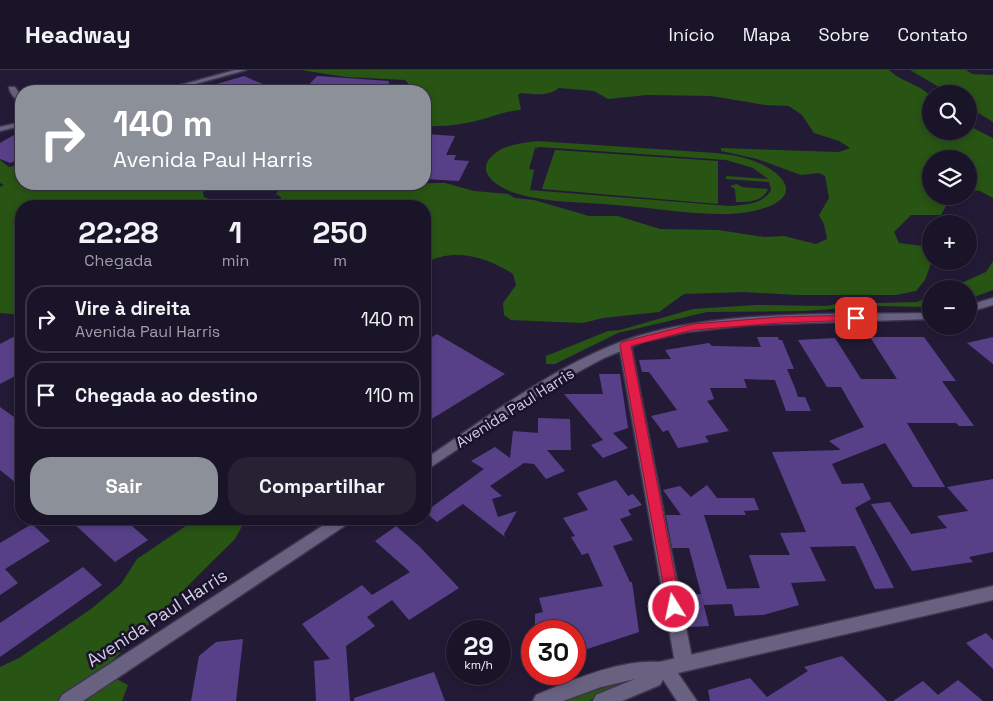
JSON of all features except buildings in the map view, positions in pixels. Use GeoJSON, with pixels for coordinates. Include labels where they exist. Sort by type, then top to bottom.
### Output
{"type":"FeatureCollection","features":[{"type":"Feature","properties":{"kind":"main road"},"geometry":{"type":"LineString","coordinates":[[186,85],[242,70]]}},
{"type":"Feature","properties":{"kind":"main road"},"geometry":{"type":"LineString","coordinates":[[12,89],[15,93]]}},
{"type":"Feature","properties":{"kind":"main road"},"geometry":{"type":"LineString","coordinates":[[0,129],[15,125]]}},
{"type":"Feature","properties":{"kind":"main road"},"geometry":{"type":"LineString","coordinates":[[977,307],[993,302]]}},
{"type":"Feature","properties":{"kind":"main road","name":"Avenida Paul Harris"},"geometry":{"type":"LineString","coordinates":[[431,462],[558,378],[625,345],[693,327],[780,320],[922,316]]}},
{"type":"Feature","properties":{"kind":"main road"},"geometry":{"type":"LineString","coordinates":[[625,345],[684,663]]}},
{"type":"Feature","properties":{"kind":"main road","name":"Avenida Paul Harris"},"geometry":{"type":"LineString","coordinates":[[68,701],[335,525]]}},
{"type":"Feature","properties":{"kind":"main road"},"geometry":{"type":"LineString","coordinates":[[542,701],[594,682],[648,668],[662,669],[993,593]]}},
{"type":"Feature","properties":{"kind":"main road"},"geometry":{"type":"LineString","coordinates":[[602,701],[654,679],[662,669]]}},
{"type":"Feature","properties":{"kind":"main road"},"geometry":{"type":"LineString","coordinates":[[662,669],[688,701]]}},
{"type":"Feature","properties":{"kind":"green space"},"geometry":{"type":"Polygon","coordinates":[[[301,70],[889,70],[922,90],[922,140],[977,140],[977,130],[993,138],[993,198],[977,191],[977,150],[922,150],[922,205],[946,206],[941,215],[911,215],[894,232],[899,243],[922,246],[922,270],[929,270],[925,280],[922,280],[922,284],[916,291],[896,295],[796,295],[744,292],[684,294],[659,312],[603,318],[583,323],[511,320],[504,315],[503,303],[516,285],[513,274],[492,263],[470,256],[447,256],[431,260],[431,200],[280,200],[281,197],[276,194],[278,190],[431,190],[431,183],[445,183],[474,191],[508,194],[515,198],[534,200],[589,216],[618,216],[660,229],[718,230],[764,237],[784,236],[816,244],[827,239],[824,224],[819,215],[829,198],[825,176],[819,173],[801,175],[757,159],[721,151],[721,148],[839,152],[850,148],[839,141],[814,133],[802,115],[789,106],[765,105],[711,96],[647,95],[608,99],[594,91],[559,88],[545,94],[521,93],[518,95],[521,110],[464,123],[431,126],[431,85],[407,85],[408,83],[405,80],[346,77],[301,70]]]}},
{"type":"Feature","properties":{"kind":"green space"},"geometry":{"type":"Polygon","coordinates":[[[910,70],[966,70],[972,74],[993,75],[993,122],[977,112],[977,85],[936,85],[910,70]]]}},
{"type":"Feature","properties":{"kind":"green space"},"geometry":{"type":"Polygon","coordinates":[[[537,141],[732,155],[748,159],[770,169],[785,184],[786,192],[781,199],[761,209],[749,212],[716,214],[567,202],[530,197],[512,192],[488,176],[487,164],[495,153],[506,147],[537,141]],[[540,147],[535,148],[529,169],[534,170],[530,190],[730,206],[753,203],[768,195],[771,190],[769,182],[726,179],[726,176],[768,179],[753,168],[726,160],[540,147]]]}},
{"type":"Feature","properties":{"kind":"green space"},"geometry":{"type":"Polygon","coordinates":[[[555,150],[718,161],[718,204],[542,189],[555,150]]]}},
{"type":"Feature","properties":{"kind":"green space"},"geometry":{"type":"Polygon","coordinates":[[[0,160],[9,167],[15,166],[15,190],[206,190],[203,192],[204,197],[213,200],[15,200],[15,314],[0,313],[0,187],[4,185],[0,183],[0,160]]]}},
{"type":"Feature","properties":{"kind":"green space"},"geometry":{"type":"Polygon","coordinates":[[[737,184],[742,187],[768,189],[763,197],[759,199],[736,202],[735,189],[730,186],[737,184]]]}},
{"type":"Feature","properties":{"kind":"green space"},"geometry":{"type":"Polygon","coordinates":[[[993,261],[993,290],[977,296],[977,280],[968,280],[986,272],[993,261]]]}},
{"type":"Feature","properties":{"kind":"green space"},"geometry":{"type":"Polygon","coordinates":[[[922,300],[922,307],[874,306],[805,311],[707,312],[618,333],[555,364],[546,364],[546,356],[608,331],[620,330],[693,309],[756,305],[827,306],[836,304],[917,302],[922,300]]]}},
{"type":"Feature","properties":{"kind":"green space"},"geometry":{"type":"Polygon","coordinates":[[[187,525],[243,525],[235,539],[96,677],[111,676],[128,685],[122,701],[0,701],[0,667],[19,658],[91,609],[121,584],[137,559],[187,525]]]}},
{"type":"Feature","properties":{"kind":"green space"},"geometry":{"type":"Polygon","coordinates":[[[651,673],[589,701],[562,701],[651,673]]]}},
{"type":"Feature","properties":{"kind":"route"},"geometry":{"type":"LineString","coordinates":[[674,607],[625,345],[658,334],[693,327],[780,320],[856,318]]}}]}
